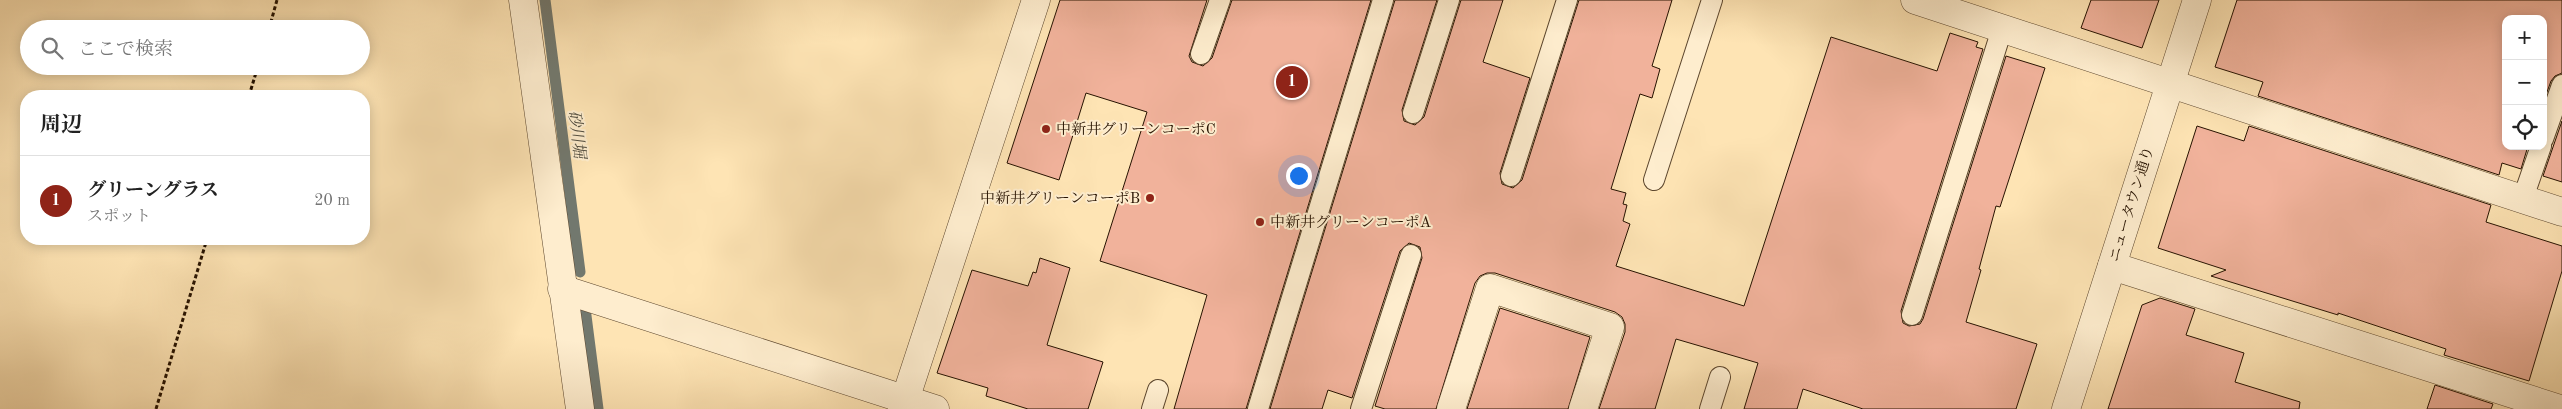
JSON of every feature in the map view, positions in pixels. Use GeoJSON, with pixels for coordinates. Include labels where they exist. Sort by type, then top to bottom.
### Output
{"type":"FeatureCollection","features":[{"type":"Feature","properties":{"kind":"street"},"geometry":{"type":"LineString","coordinates":[[523,0],[580,409]]}},
{"type":"Feature","properties":{"kind":"street"},"geometry":{"type":"LineString","coordinates":[[903,404],[1036,0]]}},
{"type":"Feature","properties":{"kind":"street"},"geometry":{"type":"LineString","coordinates":[[1915,0],[2562,212]]}},
{"type":"Feature","properties":{"kind":"street","name":"ニュータウン通り"},"geometry":{"type":"LineString","coordinates":[[2066,409],[2198,0]]}},
{"type":"Feature","properties":{"kind":"street"},"geometry":{"type":"LineString","coordinates":[[2112,266],[2519,403],[2560,409]]}},
{"type":"Feature","properties":{"kind":"street"},"geometry":{"type":"LineString","coordinates":[[1451,409],[1490,288],[1610,327],[1583,409]]}},
{"type":"Feature","properties":{"kind":"street"},"geometry":{"type":"LineString","coordinates":[[562,289],[903,404],[935,409]]}},
{"type":"Feature","properties":{"kind":"lane"},"geometry":{"type":"LineString","coordinates":[[1201,54],[1220,0]]}},
{"type":"Feature","properties":{"kind":"lane"},"geometry":{"type":"LineString","coordinates":[[1258,409],[1383,0]]}},
{"type":"Feature","properties":{"kind":"lane"},"geometry":{"type":"LineString","coordinates":[[1413,113],[1449,0]]}},
{"type":"Feature","properties":{"kind":"lane"},"geometry":{"type":"LineString","coordinates":[[1511,176],[1567,0]]}},
{"type":"Feature","properties":{"kind":"lane"},"geometry":{"type":"LineString","coordinates":[[1654,180],[1712,0]]}},
{"type":"Feature","properties":{"kind":"lane"},"geometry":{"type":"LineString","coordinates":[[1912,315],[2002,29]]}},
{"type":"Feature","properties":{"kind":"lane"},"geometry":{"type":"LineString","coordinates":[[2547,128],[2562,85]]}},
{"type":"Feature","properties":{"kind":"lane"},"geometry":{"type":"LineString","coordinates":[[2523,198],[2540,150]]}},
{"type":"Feature","properties":{"kind":"lane"},"geometry":{"type":"LineString","coordinates":[[1361,409],[1411,255]]}},
{"type":"Feature","properties":{"kind":"lane"},"geometry":{"type":"LineString","coordinates":[[1710,409],[1720,377]]}},
{"type":"Feature","properties":{"kind":"path"},"geometry":{"type":"LineString","coordinates":[[271,20],[277,0]]}},
{"type":"Feature","properties":{"kind":"path"},"geometry":{"type":"LineString","coordinates":[[251,90],[255,75]]}},
{"type":"Feature","properties":{"kind":"path"},"geometry":{"type":"LineString","coordinates":[[156,409],[205,245]]}},
{"type":"Feature","properties":{"kind":"building"},"geometry":{"type":"Polygon","coordinates":[[[1060,0],[1207,0],[1189,56],[1192,62],[1203,66],[1212,58],[1232,0],[1371,0],[1246,409],[1174,409],[1207,295],[1100,261],[1147,112],[1086,93],[1059,180],[1007,163],[1060,0]]]}},
{"type":"Feature","properties":{"kind":"building"},"geometry":{"type":"Polygon","coordinates":[[[1395,0],[1437,0],[1402,110],[1404,121],[1415,125],[1424,117],[1461,0],[1503,0],[1483,62],[1530,78],[1500,173],[1502,184],[1513,188],[1522,180],[1579,0],[1672,0],[1652,66],[1660,69],[1652,98],[1640,94],[1611,189],[1626,193],[1623,204],[1627,205],[1623,221],[1630,224],[1616,266],[1744,306],[1831,37],[1937,71],[1950,33],[1978,42],[1976,47],[1983,49],[1901,311],[1903,323],[1909,326],[1920,324],[1923,319],[2006,56],[2045,68],[2000,207],[1996,206],[1979,269],[1981,270],[1966,322],[2037,344],[2016,409],[1863,409],[1803,389],[1797,409],[1744,409],[1758,363],[1676,339],[1655,409],[1599,409],[1625,332],[1625,324],[1622,317],[1615,312],[1495,273],[1487,273],[1480,276],[1475,283],[1436,409],[1385,409],[1375,406],[1422,258],[1420,247],[1409,243],[1400,251],[1352,398],[1328,390],[1322,409],[1270,409],[1395,0]]]}},
{"type":"Feature","properties":{"kind":"building"},"geometry":{"type":"Polygon","coordinates":[[[2091,0],[2159,0],[2142,48],[2081,28],[2091,0]]]}},
{"type":"Feature","properties":{"kind":"building"},"geometry":{"type":"Polygon","coordinates":[[[2237,0],[2562,0],[2562,73],[2555,76],[2551,81],[2547,92],[2547,15],[2502,15],[2502,150],[2527,150],[2521,169],[2502,163],[2499,175],[2258,96],[2263,82],[2215,67],[2237,0]]]}},
{"type":"Feature","properties":{"kind":"building"},"geometry":{"type":"Polygon","coordinates":[[[2562,121],[2562,182],[2543,176],[2562,121]]]}},
{"type":"Feature","properties":{"kind":"building"},"geometry":{"type":"Polygon","coordinates":[[[2197,126],[2244,141],[2249,126],[2491,205],[2486,222],[2562,246],[2562,271],[2529,381],[2444,355],[2446,349],[2338,313],[2338,315],[2211,276],[2226,270],[2158,248],[2197,126]]]}},
{"type":"Feature","properties":{"kind":"building"},"geometry":{"type":"Polygon","coordinates":[[[1040,258],[1070,268],[1047,345],[1103,362],[1088,409],[1028,409],[986,396],[988,388],[937,373],[972,270],[1028,286],[1033,272],[1036,273],[1040,258]]]}},
{"type":"Feature","properties":{"kind":"building"},"geometry":{"type":"Polygon","coordinates":[[[2160,298],[2195,309],[2186,335],[2244,353],[2235,382],[2300,402],[2299,409],[2108,409],[2142,305],[2160,298]]]}},
{"type":"Feature","properties":{"kind":"building"},"geometry":{"type":"Polygon","coordinates":[[[1500,308],[1590,337],[1568,409],[1467,409],[1500,308]]]}},
{"type":"Feature","properties":{"kind":"building"},"geometry":{"type":"Polygon","coordinates":[[[2435,385],[2493,404],[2491,409],[2427,409],[2435,385]]]}},
{"type":"Feature","properties":{"kind":"waterway","name":"砂川堀"},"geometry":{"type":"LineString","coordinates":[[545,0],[580,272]]}},
{"type":"Feature","properties":{"kind":"waterway","name":"砂川堀"},"geometry":{"type":"LineString","coordinates":[[585,308],[598,409]]}},
{"type":"Feature","properties":{"kind":"place","name":"グリーングラス"},"geometry":{"type":"Point","coordinates":[1292,82]}},
{"type":"Feature","properties":{"kind":"place","name":"中新井グリーンコーポC"},"geometry":{"type":"Point","coordinates":[1046,129]}},
{"type":"Feature","properties":{"kind":"place","name":"中新井グリーンコーポB"},"geometry":{"type":"Point","coordinates":[1150,198]}},
{"type":"Feature","properties":{"kind":"place","name":"中新井グリーンコーポA"},"geometry":{"type":"Point","coordinates":[1260,222]}}]}
